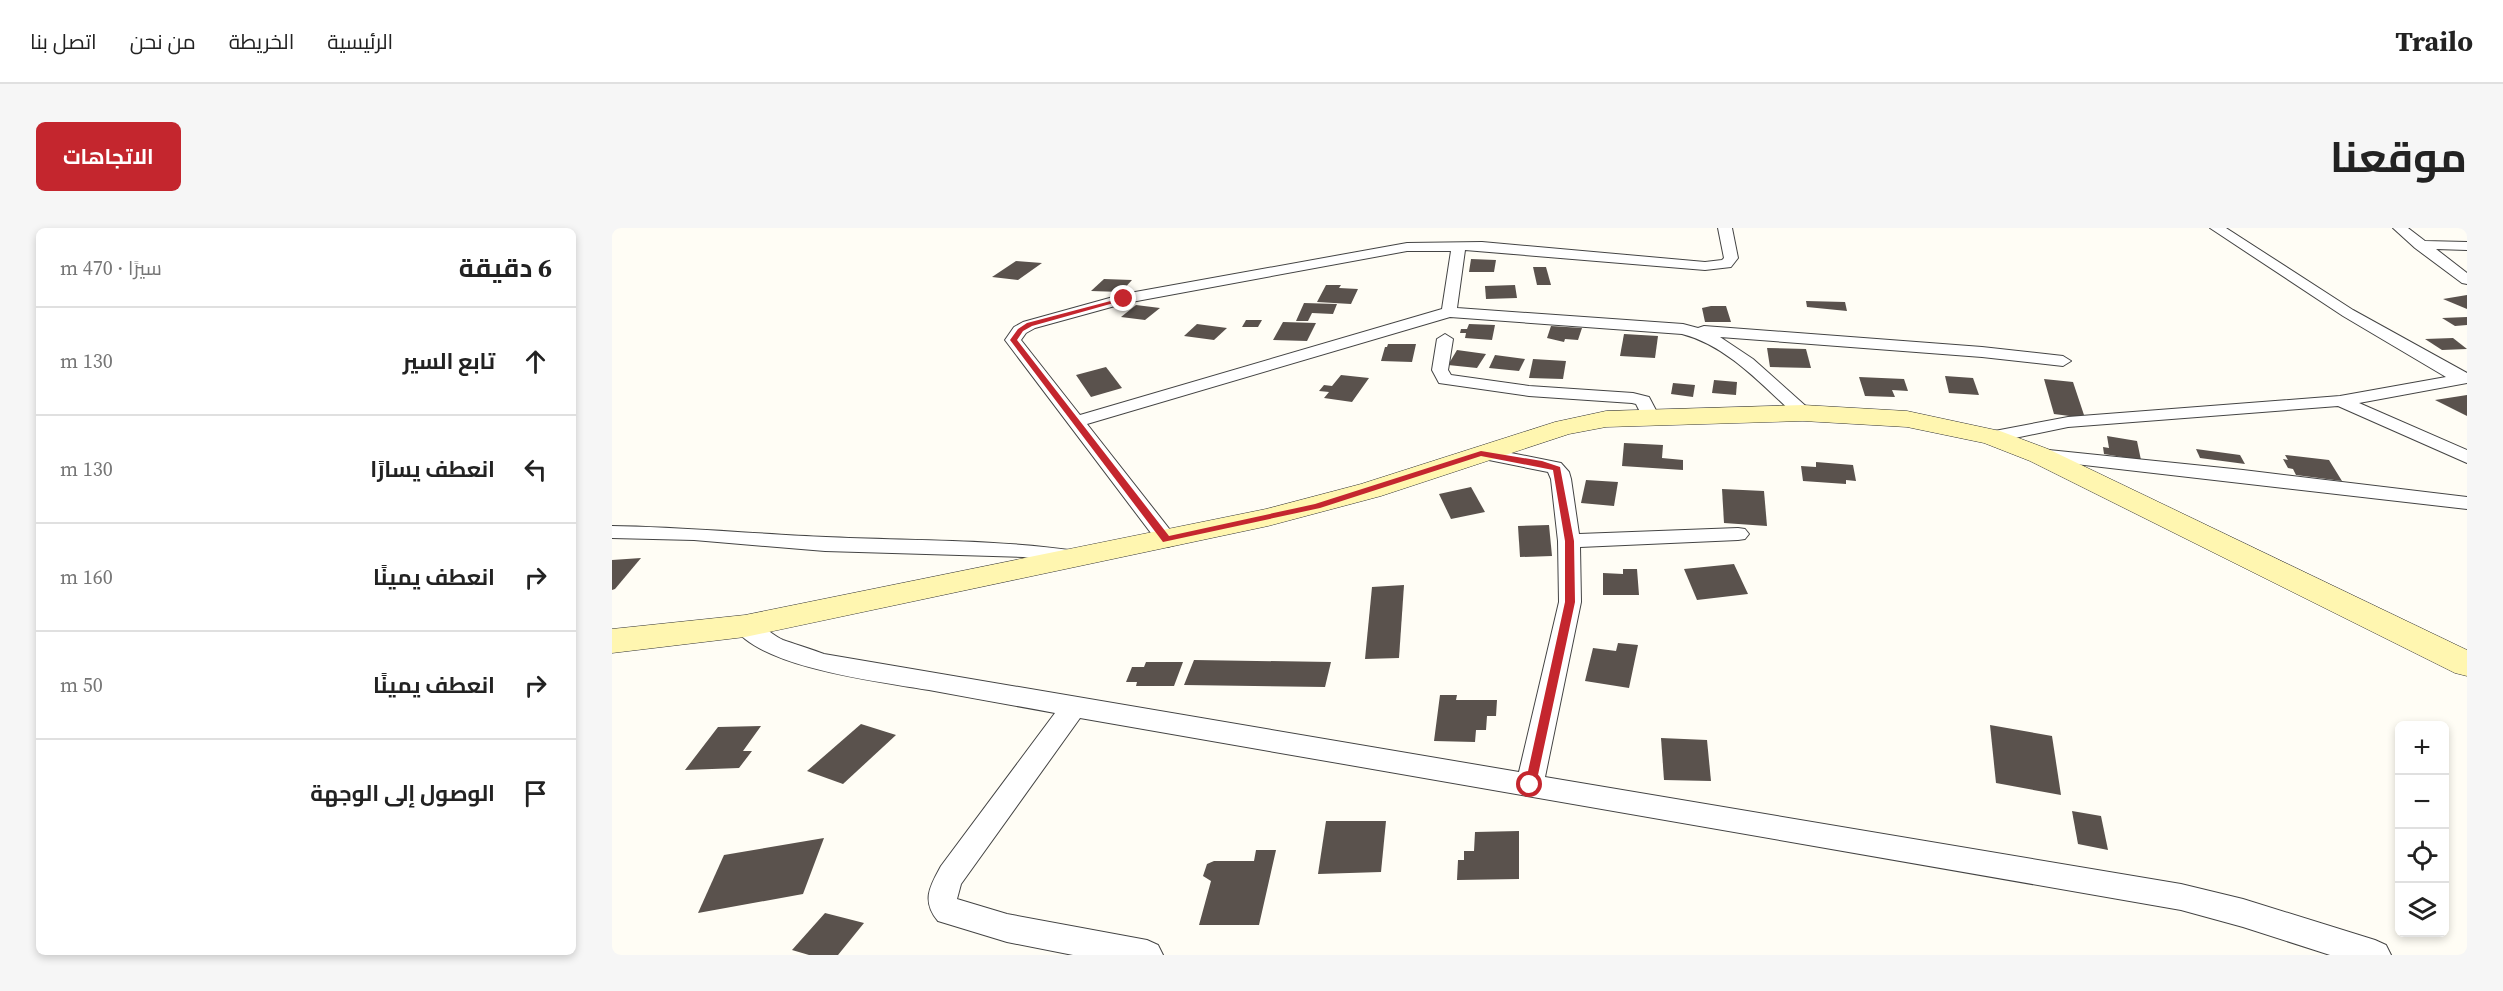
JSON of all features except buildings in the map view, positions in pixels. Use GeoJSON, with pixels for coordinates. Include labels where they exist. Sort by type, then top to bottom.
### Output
{"type":"FeatureCollection","features":[{"type":"Feature","properties":{"kind":"street"},"geometry":{"type":"LineString","coordinates":[[1167,540],[1013,340],[1020,330],[1029,325],[1124,299],[1407,247],[1459,245],[1532,249],[1714,266],[1726,264],[1731,258],[1725,228]]}},
{"type":"Feature","properties":{"kind":"street"},"geometry":{"type":"LineString","coordinates":[[2217,228],[2348,313],[2464,378]]}},
{"type":"Feature","properties":{"kind":"street"},"geometry":{"type":"LineString","coordinates":[[2400,228],[2467,280]]}},
{"type":"Feature","properties":{"kind":"street"},"geometry":{"type":"LineString","coordinates":[[2420,244],[2467,246]]}},
{"type":"Feature","properties":{"kind":"street"},"geometry":{"type":"LineString","coordinates":[[1449,312],[1459,245]]}},
{"type":"Feature","properties":{"kind":"street"},"geometry":{"type":"LineString","coordinates":[[1076,422],[1449,312],[1982,352],[2062,361]]}},
{"type":"Feature","properties":{"kind":"street"},"geometry":{"type":"LineString","coordinates":[[1694,330],[1720,342],[1803,413]]}},
{"type":"Feature","properties":{"kind":"street"},"geometry":{"type":"LineString","coordinates":[[1445,339],[1440,370],[1445,380],[1529,391],[1632,398],[1643,401],[1650,416]]}},
{"type":"Feature","properties":{"kind":"street"},"geometry":{"type":"LineString","coordinates":[[1991,437],[2032,427],[2078,421],[2340,401],[2464,378]]}},
{"type":"Feature","properties":{"kind":"street"},"geometry":{"type":"LineString","coordinates":[[2340,401],[2467,457]]}},
{"type":"Feature","properties":{"kind":"street"},"geometry":{"type":"LineString","coordinates":[[612,641],[745,626],[1167,540],[1317,506],[1481,453],[1584,423],[1650,416],[1803,413],[1907,420],[1991,437],[2039,456],[2467,664]]}},
{"type":"Feature","properties":{"kind":"street"},"geometry":{"type":"LineString","coordinates":[[1481,453],[1542,464],[1557,469],[1569,541],[1570,602],[1530,785]]}},
{"type":"Feature","properties":{"kind":"street"},"geometry":{"type":"LineString","coordinates":[[2039,456],[2232,474],[2467,503]]}},
{"type":"Feature","properties":{"kind":"street"},"geometry":{"type":"LineString","coordinates":[[612,532],[694,534],[825,544],[1023,550],[1078,558]]}},
{"type":"Feature","properties":{"kind":"street"},"geometry":{"type":"LineString","coordinates":[[1569,541],[1738,534]]}},
{"type":"Feature","properties":{"kind":"street"},"geometry":{"type":"LineString","coordinates":[[745,626],[773,645],[822,662],[2181,897],[2243,913],[2375,955]]}},
{"type":"Feature","properties":{"kind":"street"},"geometry":{"type":"LineString","coordinates":[[1074,707],[951,875],[941,898],[943,905],[949,911],[1006,928],[1147,955]]}},
{"type":"Feature","properties":{"kind":"route"},"geometry":{"type":"LineString","coordinates":[[1124,299],[1029,325],[1020,330],[1013,340],[1167,540],[1317,506],[1481,453],[1542,464],[1557,469],[1561,479],[1572,583],[1570,602],[1530,785]]}}]}
